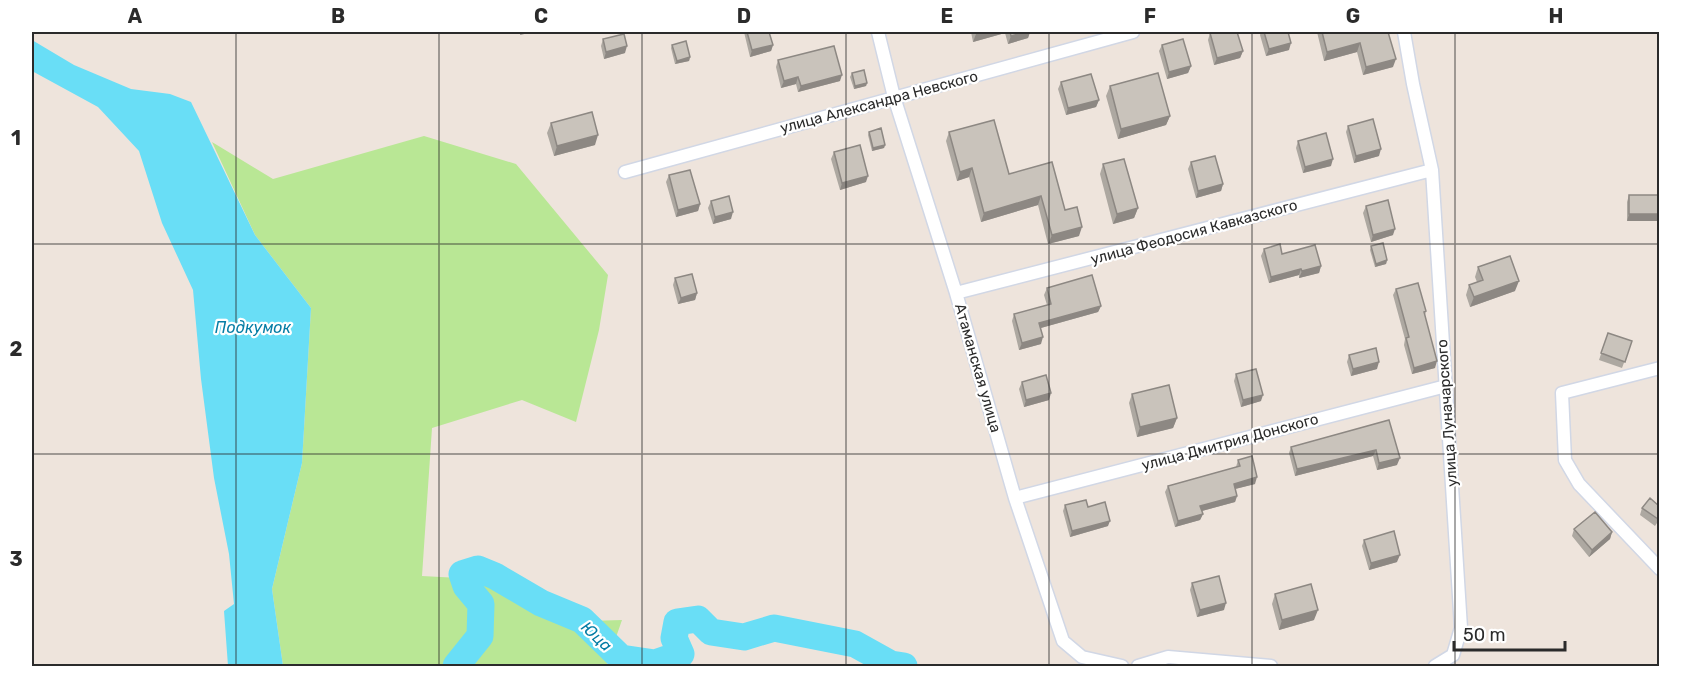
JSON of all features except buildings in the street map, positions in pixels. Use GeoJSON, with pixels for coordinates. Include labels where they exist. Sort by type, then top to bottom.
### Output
{"type":"FeatureCollection","features":[{"type":"Feature","properties":{"kind":"street","name":"Атаманская улица"},"geometry":{"type":"LineString","coordinates":[[878,32],[894,98],[956,293],[1016,498],[1063,641],[1082,657],[1122,666]]}},
{"type":"Feature","properties":{"kind":"street","name":"улица Александра Невского"},"geometry":{"type":"LineString","coordinates":[[625,172],[1133,32]]}},
{"type":"Feature","properties":{"kind":"street","name":"улица Луначарского"},"geometry":{"type":"LineString","coordinates":[[1404,32],[1432,170],[1461,628],[1453,655],[1434,666]]}},
{"type":"Feature","properties":{"kind":"street","name":"улица Феодосия Кавказского"},"geometry":{"type":"LineString","coordinates":[[956,293],[1432,170]]}},
{"type":"Feature","properties":{"kind":"street"},"geometry":{"type":"LineString","coordinates":[[1659,368],[1562,393],[1565,460],[1579,484],[1659,569]]}},
{"type":"Feature","properties":{"kind":"street","name":"улица Дмитрия Донского"},"geometry":{"type":"LineString","coordinates":[[1016,498],[1446,386]]}},
{"type":"Feature","properties":{"kind":"street"},"geometry":{"type":"LineString","coordinates":[[1138,666],[1168,657],[1271,666]]}},
{"type":"Feature","properties":{"kind":"green space"},"geometry":{"type":"Polygon","coordinates":[[[424,136],[516,164],[608,275],[599,330],[576,422],[522,400],[432,428],[422,576],[478,579],[504,589],[555,622],[622,620],[606,666],[283,666],[272,589],[302,463],[311,308],[255,235],[212,142],[273,179],[424,136]]]}},
{"type":"Feature","properties":{"kind":"water","name":"Подкумок"},"geometry":{"type":"Polygon","coordinates":[[[32,40],[74,65],[131,89],[170,94],[191,102],[255,235],[311,308],[302,463],[272,589],[283,666],[228,666],[224,611],[234,604],[229,554],[214,478],[201,379],[193,290],[162,223],[139,151],[98,107],[32,71],[32,40]]]}},
{"type":"Feature","properties":{"kind":"waterway","name":"Юца"},"geometry":{"type":"LineString","coordinates":[[456,666],[480,636],[481,604],[466,586],[462,574],[478,569],[495,576],[541,603],[582,620],[621,658],[655,663],[681,654],[674,638],[677,622],[698,619],[711,632],[744,637],[774,628],[855,644],[891,664],[904,666]]}}]}
